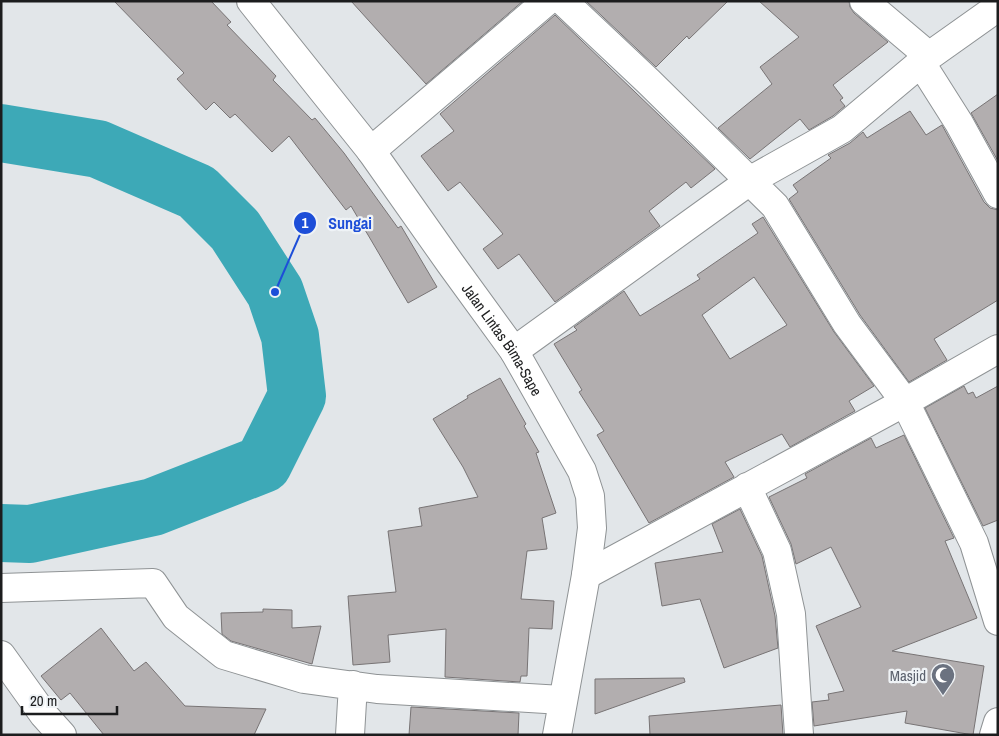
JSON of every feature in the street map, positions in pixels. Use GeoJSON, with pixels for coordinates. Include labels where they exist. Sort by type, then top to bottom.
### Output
{"type":"FeatureCollection","features":[{"type":"Feature","properties":{"kind":"main road","name":"Jalan Lintas Bima-Sape"},"geometry":{"type":"LineString","coordinates":[[251,1],[371,150],[450,264],[514,351],[582,471],[590,496],[592,528],[586,575],[557,735]]}},
{"type":"Feature","properties":{"kind":"main road"},"geometry":{"type":"LineString","coordinates":[[371,150],[547,1]]}},
{"type":"Feature","properties":{"kind":"main road"},"geometry":{"type":"LineString","coordinates":[[563,1],[751,180],[775,206],[847,324],[905,402],[974,543],[998,621]]}},
{"type":"Feature","properties":{"kind":"main road"},"geometry":{"type":"LineString","coordinates":[[864,1],[925,60],[998,194]]}},
{"type":"Feature","properties":{"kind":"main road"},"geometry":{"type":"LineString","coordinates":[[514,351],[751,180],[842,129],[925,60],[998,7]]}},
{"type":"Feature","properties":{"kind":"main road"},"geometry":{"type":"LineString","coordinates":[[586,575],[905,402],[998,349]]}},
{"type":"Feature","properties":{"kind":"main road"},"geometry":{"type":"LineString","coordinates":[[747,488],[777,551],[791,614],[799,735]]}},
{"type":"Feature","properties":{"kind":"main road"},"geometry":{"type":"LineString","coordinates":[[1,588],[153,583],[176,617],[224,655],[304,678],[377,689],[562,700]]}},
{"type":"Feature","properties":{"kind":"main road"},"geometry":{"type":"LineString","coordinates":[[1,655],[44,715],[62,735]]}},
{"type":"Feature","properties":{"kind":"main road"},"geometry":{"type":"LineString","coordinates":[[350,735],[353,685]]}},
{"type":"Feature","properties":{"kind":"main road"},"geometry":{"type":"LineString","coordinates":[[994,735],[998,722]]}},
{"type":"Feature","properties":{"kind":"building"},"geometry":{"type":"Polygon","coordinates":[[[114,1],[211,1],[231,22],[227,25],[276,76],[273,80],[312,120],[315,118],[344,153],[398,228],[401,226],[437,287],[408,303],[351,206],[346,210],[289,136],[272,152],[235,114],[230,118],[214,102],[206,110],[177,79],[184,73],[114,1]]]}},
{"type":"Feature","properties":{"kind":"building"},"geometry":{"type":"Polygon","coordinates":[[[351,1],[523,1],[426,84],[351,1]]]}},
{"type":"Feature","properties":{"kind":"building"},"geometry":{"type":"Polygon","coordinates":[[[586,1],[728,1],[689,39],[687,36],[656,67],[586,1]]]}},
{"type":"Feature","properties":{"kind":"building"},"geometry":{"type":"Polygon","coordinates":[[[759,1],[849,1],[854,13],[888,42],[833,85],[843,98],[840,100],[845,106],[833,116],[809,130],[800,119],[750,159],[718,128],[772,84],[760,67],[799,37],[759,1]]]}},
{"type":"Feature","properties":{"kind":"building"},"geometry":{"type":"Polygon","coordinates":[[[555,15],[715,169],[691,188],[686,182],[649,211],[660,226],[555,302],[519,254],[498,269],[483,249],[503,234],[460,182],[448,191],[421,156],[454,131],[440,114],[555,15]]]}},
{"type":"Feature","properties":{"kind":"building"},"geometry":{"type":"Polygon","coordinates":[[[998,94],[998,161],[971,113],[998,94]]]}},
{"type":"Feature","properties":{"kind":"building"},"geometry":{"type":"Polygon","coordinates":[[[910,111],[926,135],[942,125],[984,202],[990,208],[998,210],[998,300],[934,339],[947,360],[909,382],[860,315],[789,199],[798,192],[793,185],[831,158],[828,155],[850,143],[863,132],[867,138],[910,111]]]}},
{"type":"Feature","properties":{"kind":"building"},"geometry":{"type":"Polygon","coordinates":[[[763,217],[834,332],[874,386],[849,401],[855,411],[790,447],[782,434],[725,462],[734,477],[649,523],[597,435],[604,431],[579,392],[582,390],[554,344],[577,330],[574,327],[624,291],[640,316],[700,279],[697,275],[758,233],[752,224],[763,217]],[[754,277],[702,315],[730,359],[787,325],[754,277]]]}},
{"type":"Feature","properties":{"kind":"building"},"geometry":{"type":"Polygon","coordinates":[[[500,378],[526,424],[524,426],[539,452],[536,453],[556,513],[542,518],[547,549],[527,551],[521,599],[554,601],[552,629],[529,628],[527,676],[521,676],[520,682],[445,677],[446,629],[388,635],[390,662],[353,665],[348,596],[396,592],[388,531],[422,526],[419,508],[478,497],[463,467],[433,419],[468,398],[467,396],[500,378]]]}},
{"type":"Feature","properties":{"kind":"building"},"geometry":{"type":"Polygon","coordinates":[[[964,386],[968,394],[973,392],[976,398],[998,386],[998,520],[983,526],[925,408],[964,386]]]}},
{"type":"Feature","properties":{"kind":"building"},"geometry":{"type":"Polygon","coordinates":[[[904,435],[954,538],[945,541],[977,618],[892,651],[984,666],[973,735],[905,723],[907,711],[814,726],[812,702],[829,700],[828,694],[844,691],[816,626],[861,607],[831,547],[796,564],[791,544],[769,497],[807,478],[805,474],[871,438],[876,448],[904,435]]]}},
{"type":"Feature","properties":{"kind":"building"},"geometry":{"type":"Polygon","coordinates":[[[740,509],[762,556],[775,616],[778,648],[724,668],[700,599],[662,606],[655,563],[723,552],[712,524],[740,509]]]}},
{"type":"Feature","properties":{"kind":"building"},"geometry":{"type":"Polygon","coordinates":[[[263,609],[292,610],[292,628],[321,626],[312,664],[231,641],[222,634],[221,613],[263,612],[263,609]]]}},
{"type":"Feature","properties":{"kind":"building"},"geometry":{"type":"Polygon","coordinates":[[[101,628],[134,671],[146,662],[185,706],[266,709],[254,735],[104,735],[70,693],[61,700],[41,676],[101,628]]]}},
{"type":"Feature","properties":{"kind":"building"},"geometry":{"type":"Polygon","coordinates":[[[684,678],[685,682],[595,714],[595,679],[684,678]]]}},
{"type":"Feature","properties":{"kind":"building"},"geometry":{"type":"Polygon","coordinates":[[[781,705],[783,735],[650,735],[649,716],[781,705]]]}},
{"type":"Feature","properties":{"kind":"building"},"geometry":{"type":"Polygon","coordinates":[[[411,707],[519,713],[518,735],[409,735],[411,707]]]}},
{"type":"Feature","properties":{"kind":"waterway"},"geometry":{"type":"LineString","coordinates":[[1,133],[98,149],[197,192],[235,230],[275,292],[290,336],[297,396],[263,464],[153,507],[30,534],[1,533]]}},
{"type":"Feature","properties":{"kind":"place","name":"Sungai"},"geometry":{"type":"Point","coordinates":[275,292]}},
{"type":"Feature","properties":{"kind":"place","name":"Masjid"},"geometry":{"type":"Point","coordinates":[943,696]}}]}
